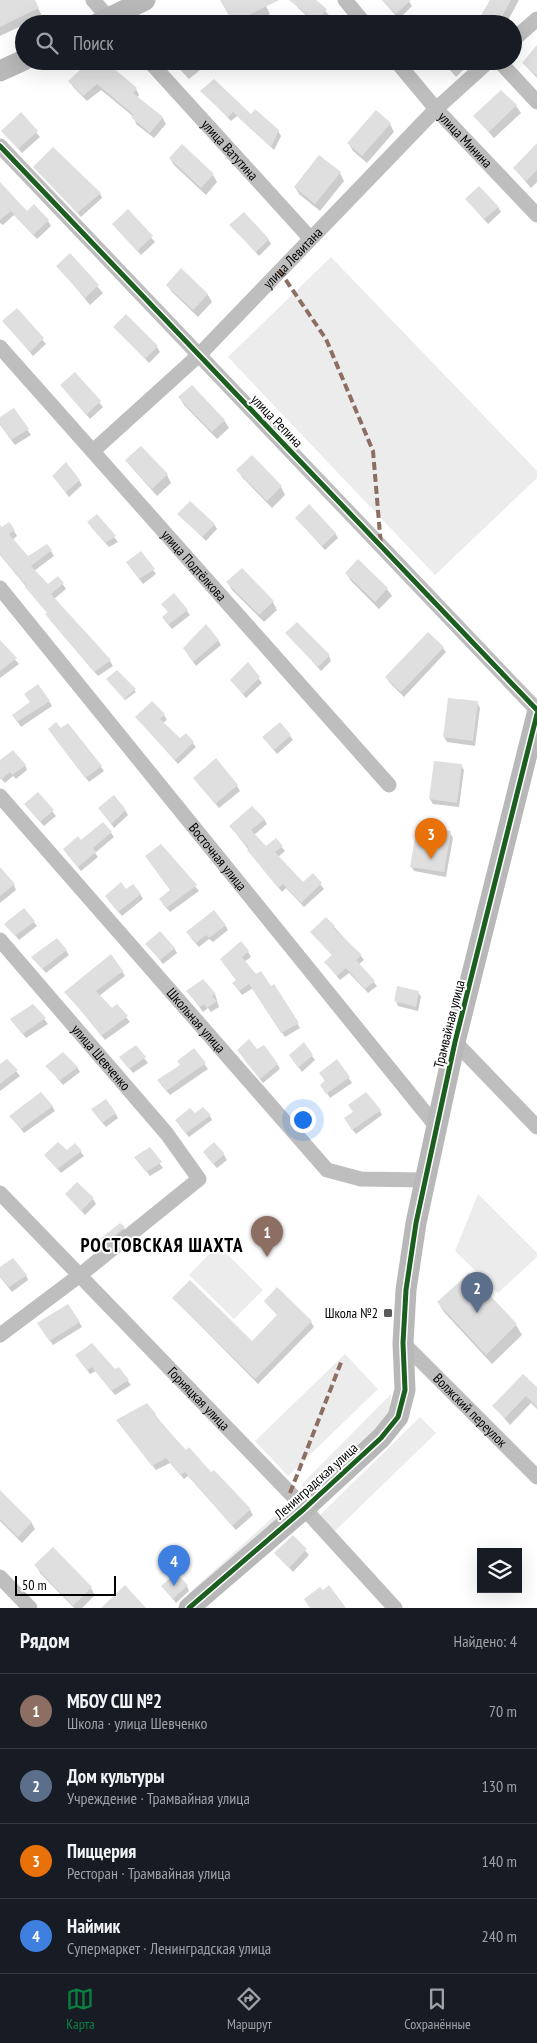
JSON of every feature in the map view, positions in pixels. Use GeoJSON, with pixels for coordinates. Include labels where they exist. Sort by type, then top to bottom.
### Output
{"type":"FeatureCollection","features":[{"type":"Feature","properties":{"kind":"street"},"geometry":{"type":"LineString","coordinates":[[93,0],[103,15]]}},
{"type":"Feature","properties":{"kind":"street"},"geometry":{"type":"LineString","coordinates":[[119,15],[145,0]]}},
{"type":"Feature","properties":{"kind":"street"},"geometry":{"type":"LineString","coordinates":[[345,0],[358,15]]}},
{"type":"Feature","properties":{"kind":"street"},"geometry":{"type":"LineString","coordinates":[[522,32],[537,19]]}},
{"type":"Feature","properties":{"kind":"street"},"geometry":{"type":"LineString","coordinates":[[0,71],[15,64]]}},
{"type":"Feature","properties":{"kind":"street","name":"улица Ватутина"},"geometry":{"type":"LineString","coordinates":[[156,70],[310,238]]}},
{"type":"Feature","properties":{"kind":"street","name":"улица Минина"},"geometry":{"type":"LineString","coordinates":[[404,70],[436,109],[537,214]]}},
{"type":"Feature","properties":{"kind":"street","name":"улица Левитана"},"geometry":{"type":"LineString","coordinates":[[93,452],[199,355],[436,109],[479,70]]}},
{"type":"Feature","properties":{"kind":"street"},"geometry":{"type":"LineString","coordinates":[[507,70],[537,102]]}},
{"type":"Feature","properties":{"kind":"street","name":"улица Репина"},"geometry":{"type":"LineString","coordinates":[[0,146],[537,712]]}},
{"type":"Feature","properties":{"kind":"street","name":"улица Подтёлкова"},"geometry":{"type":"LineString","coordinates":[[0,347],[389,784]]}},
{"type":"Feature","properties":{"kind":"street","name":"Восточная улица"},"geometry":{"type":"LineString","coordinates":[[0,588],[436,1126]]}},
{"type":"Feature","properties":{"kind":"street","name":"Трамвайная улица"},"geometry":{"type":"LineString","coordinates":[[403,1343],[410,1258],[424,1180],[537,712]]}},
{"type":"Feature","properties":{"kind":"street","name":"Школьная улица"},"geometry":{"type":"LineString","coordinates":[[0,796],[327,1170],[361,1179],[424,1180]]}},
{"type":"Feature","properties":{"kind":"street","name":"улица Шевченко"},"geometry":{"type":"LineString","coordinates":[[0,940],[167,1134],[199,1179],[80,1275]]}},
{"type":"Feature","properties":{"kind":"street"},"geometry":{"type":"LineString","coordinates":[[456,1042],[537,1127]]}},
{"type":"Feature","properties":{"kind":"street","name":"Горняцкая улица"},"geometry":{"type":"LineString","coordinates":[[0,1194],[304,1509],[395,1608]]}},
{"type":"Feature","properties":{"kind":"street"},"geometry":{"type":"LineString","coordinates":[[0,1335],[80,1275]]}},
{"type":"Feature","properties":{"kind":"street","name":"Волжский переулок"},"geometry":{"type":"LineString","coordinates":[[403,1343],[537,1477]]}},
{"type":"Feature","properties":{"kind":"street","name":"Ленинградская улица"},"geometry":{"type":"LineString","coordinates":[[189,1608],[304,1509],[381,1438],[398,1418],[405,1390],[403,1343]]}},
{"type":"Feature","properties":{"kind":"street"},"geometry":{"type":"LineString","coordinates":[[0,1577],[30,1608]]}},
{"type":"Feature","properties":{"kind":"shaded area"},"geometry":{"type":"Polygon","coordinates":[[[331,257],[537,471],[537,478],[435,575],[228,357],[331,257]]]}},
{"type":"Feature","properties":{"kind":"shaded area"},"geometry":{"type":"Polygon","coordinates":[[[478,1194],[537,1253],[537,1257],[498,1293],[455,1251],[478,1194]]]}},
{"type":"Feature","properties":{"kind":"shaded area"},"geometry":{"type":"Polygon","coordinates":[[[218,1245],[263,1290],[234,1319],[189,1275],[218,1245]]]}},
{"type":"Feature","properties":{"kind":"shaded area"},"geometry":{"type":"Polygon","coordinates":[[[345,1354],[378,1389],[288,1476],[255,1441],[345,1354]]]}},
{"type":"Feature","properties":{"kind":"shaded area"},"geometry":{"type":"Polygon","coordinates":[[[391,1394],[389,1415],[312,1496],[301,1485],[391,1394]]]}},
{"type":"Feature","properties":{"kind":"shaded area"},"geometry":{"type":"Polygon","coordinates":[[[420,1417],[436,1433],[334,1532],[319,1516],[420,1417]]]}},
{"type":"Feature","properties":{"kind":"shaded area"},"geometry":{"type":"Polygon","coordinates":[[[292,1500],[297,1508],[201,1595],[188,1594],[292,1500]]]}},
{"type":"Feature","properties":{"kind":"building"},"geometry":{"type":"Polygon","coordinates":[[[0,0],[35,0],[39,8],[25,15],[15,15],[15,20],[0,27],[0,0]]]}},
{"type":"Feature","properties":{"kind":"building"},"geometry":{"type":"Polygon","coordinates":[[[220,0],[279,0],[249,15],[228,15],[220,0]]]}},
{"type":"Feature","properties":{"kind":"building"},"geometry":{"type":"Polygon","coordinates":[[[289,0],[316,0],[327,9],[322,15],[307,15],[289,0]]]}},
{"type":"Feature","properties":{"kind":"building"},"geometry":{"type":"Polygon","coordinates":[[[382,0],[411,0],[396,14],[382,0]]]}},
{"type":"Feature","properties":{"kind":"building"},"geometry":{"type":"Polygon","coordinates":[[[490,0],[511,0],[503,15],[481,15],[490,0]]]}},
{"type":"Feature","properties":{"kind":"building"},"geometry":{"type":"Polygon","coordinates":[[[537,45],[537,76],[522,63],[537,45]]]}},
{"type":"Feature","properties":{"kind":"building"},"geometry":{"type":"Polygon","coordinates":[[[80,70],[116,70],[137,88],[133,93],[163,117],[150,133],[131,117],[134,115],[97,84],[83,96],[68,81],[80,70]]]}},
{"type":"Feature","properties":{"kind":"building"},"geometry":{"type":"Polygon","coordinates":[[[214,79],[251,114],[255,109],[279,130],[271,147],[233,112],[228,117],[200,91],[214,79]]]}},
{"type":"Feature","properties":{"kind":"building"},"geometry":{"type":"Polygon","coordinates":[[[501,90],[517,105],[489,132],[473,116],[501,90]]]}},
{"type":"Feature","properties":{"kind":"building"},"geometry":{"type":"Polygon","coordinates":[[[376,110],[391,123],[362,156],[347,143],[376,110]]]}},
{"type":"Feature","properties":{"kind":"building"},"geometry":{"type":"Polygon","coordinates":[[[21,112],[38,131],[18,149],[1,131],[21,112]]]}},
{"type":"Feature","properties":{"kind":"building"},"geometry":{"type":"Polygon","coordinates":[[[537,143],[537,170],[526,181],[513,168],[537,143]]]}},
{"type":"Feature","properties":{"kind":"building"},"geometry":{"type":"Polygon","coordinates":[[[182,144],[214,174],[201,188],[169,158],[182,144]]]}},
{"type":"Feature","properties":{"kind":"building"},"geometry":{"type":"Polygon","coordinates":[[[53,147],[101,193],[77,213],[33,167],[53,147]]]}},
{"type":"Feature","properties":{"kind":"building"},"geometry":{"type":"Polygon","coordinates":[[[319,155],[341,172],[315,204],[294,187],[319,155]]]}},
{"type":"Feature","properties":{"kind":"building"},"geometry":{"type":"Polygon","coordinates":[[[0,182],[27,211],[34,204],[49,220],[33,235],[11,211],[0,220],[0,182]]]}},
{"type":"Feature","properties":{"kind":"building"},"geometry":{"type":"Polygon","coordinates":[[[479,186],[499,207],[484,219],[465,199],[479,186]]]}},
{"type":"Feature","properties":{"kind":"building"},"geometry":{"type":"Polygon","coordinates":[[[128,209],[153,236],[137,251],[112,224],[128,209]]]}},
{"type":"Feature","properties":{"kind":"building"},"geometry":{"type":"Polygon","coordinates":[[[244,212],[269,239],[256,252],[229,225],[244,212]]]}},
{"type":"Feature","properties":{"kind":"building"},"geometry":{"type":"Polygon","coordinates":[[[70,253],[99,285],[85,298],[56,266],[70,253]]]}},
{"type":"Feature","properties":{"kind":"building"},"geometry":{"type":"Polygon","coordinates":[[[181,268],[208,294],[193,310],[166,285],[181,268]]]}},
{"type":"Feature","properties":{"kind":"building"},"geometry":{"type":"Polygon","coordinates":[[[17,308],[44,338],[30,352],[2,321],[17,308]]]}},
{"type":"Feature","properties":{"kind":"building"},"geometry":{"type":"Polygon","coordinates":[[[126,314],[158,346],[145,359],[113,327],[126,314]]]}},
{"type":"Feature","properties":{"kind":"building"},"geometry":{"type":"Polygon","coordinates":[[[75,372],[101,401],[86,415],[60,385],[75,372]]]}},
{"type":"Feature","properties":{"kind":"building"},"geometry":{"type":"Polygon","coordinates":[[[192,385],[225,420],[212,432],[178,397],[192,385]]]}},
{"type":"Feature","properties":{"kind":"building"},"geometry":{"type":"Polygon","coordinates":[[[14,408],[29,429],[11,440],[0,425],[0,417],[14,408]]]}},
{"type":"Feature","properties":{"kind":"building"},"geometry":{"type":"Polygon","coordinates":[[[141,446],[168,474],[152,489],[125,460],[141,446]]]}},
{"type":"Feature","properties":{"kind":"building"},"geometry":{"type":"Polygon","coordinates":[[[252,455],[282,486],[267,501],[236,470],[252,455]]]}},
{"type":"Feature","properties":{"kind":"building"},"geometry":{"type":"Polygon","coordinates":[[[66,462],[80,480],[66,492],[52,476],[66,462]]]}},
{"type":"Feature","properties":{"kind":"building"},"geometry":{"type":"Polygon","coordinates":[[[190,501],[215,524],[202,537],[177,514],[190,501]]]}},
{"type":"Feature","properties":{"kind":"building"},"geometry":{"type":"Polygon","coordinates":[[[309,504],[336,533],[322,546],[295,518],[309,504]]]}},
{"type":"Feature","properties":{"kind":"building"},"geometry":{"type":"Polygon","coordinates":[[[97,514],[116,536],[105,543],[87,522],[97,514]]]}},
{"type":"Feature","properties":{"kind":"building"},"geometry":{"type":"Polygon","coordinates":[[[9,522],[15,530],[9,534],[28,556],[47,544],[52,550],[31,566],[48,584],[58,576],[64,583],[51,594],[111,660],[94,672],[45,614],[47,613],[25,587],[27,586],[0,555],[0,525],[2,527],[9,522]]]}},
{"type":"Feature","properties":{"kind":"building"},"geometry":{"type":"Polygon","coordinates":[[[141,551],[155,569],[139,579],[126,562],[141,551]]]}},
{"type":"Feature","properties":{"kind":"building"},"geometry":{"type":"Polygon","coordinates":[[[358,559],[388,588],[375,602],[345,573],[358,559]]]}},
{"type":"Feature","properties":{"kind":"building"},"geometry":{"type":"Polygon","coordinates":[[[242,568],[274,601],[259,615],[226,582],[242,568]]]}},
{"type":"Feature","properties":{"kind":"building"},"geometry":{"type":"Polygon","coordinates":[[[174,593],[188,610],[168,625],[162,617],[168,612],[161,604],[174,593]]]}},
{"type":"Feature","properties":{"kind":"building"},"geometry":{"type":"Polygon","coordinates":[[[297,622],[330,655],[318,667],[285,633],[297,622]]]}},
{"type":"Feature","properties":{"kind":"building"},"geometry":{"type":"Polygon","coordinates":[[[206,624],[219,640],[193,662],[183,648],[206,624]]]}},
{"type":"Feature","properties":{"kind":"building"},"geometry":{"type":"Polygon","coordinates":[[[428,632],[444,647],[401,692],[385,677],[428,632]]]}},
{"type":"Feature","properties":{"kind":"building"},"geometry":{"type":"Polygon","coordinates":[[[0,640],[17,658],[0,671],[0,640]]]}},
{"type":"Feature","properties":{"kind":"building"},"geometry":{"type":"Polygon","coordinates":[[[248,662],[260,677],[243,694],[230,680],[248,662]]]}},
{"type":"Feature","properties":{"kind":"building"},"geometry":{"type":"Polygon","coordinates":[[[117,670],[136,689],[124,699],[106,679],[117,670]]]}},
{"type":"Feature","properties":{"kind":"building"},"geometry":{"type":"Polygon","coordinates":[[[38,684],[50,701],[17,722],[12,715],[30,702],[24,694],[38,684]]]}},
{"type":"Feature","properties":{"kind":"building"},"geometry":{"type":"Polygon","coordinates":[[[448,698],[478,701],[473,741],[443,737],[448,698]]]}},
{"type":"Feature","properties":{"kind":"building"},"geometry":{"type":"Polygon","coordinates":[[[152,701],[165,714],[160,719],[180,738],[186,733],[194,742],[175,760],[135,717],[152,701]]]}},
{"type":"Feature","properties":{"kind":"building"},"geometry":{"type":"Polygon","coordinates":[[[56,722],[61,728],[68,723],[102,766],[85,778],[48,729],[56,722]]]}},
{"type":"Feature","properties":{"kind":"building"},"geometry":{"type":"Polygon","coordinates":[[[280,722],[291,735],[274,750],[262,737],[280,722]]]}},
{"type":"Feature","properties":{"kind":"building"},"geometry":{"type":"Polygon","coordinates":[[[13,750],[26,765],[12,775],[10,772],[0,780],[0,760],[13,750]]]}},
{"type":"Feature","properties":{"kind":"building"},"geometry":{"type":"Polygon","coordinates":[[[216,758],[238,785],[215,804],[193,778],[216,758]]]}},
{"type":"Feature","properties":{"kind":"building"},"geometry":{"type":"Polygon","coordinates":[[[434,761],[462,764],[457,803],[429,799],[434,761]]]}},
{"type":"Feature","properties":{"kind":"building"},"geometry":{"type":"Polygon","coordinates":[[[38,792],[54,810],[40,822],[24,804],[38,792]]]}},
{"type":"Feature","properties":{"kind":"building"},"geometry":{"type":"Polygon","coordinates":[[[114,795],[126,810],[111,824],[98,808],[114,795]]]}},
{"type":"Feature","properties":{"kind":"building"},"geometry":{"type":"Polygon","coordinates":[[[252,806],[265,819],[251,830],[266,846],[276,838],[283,846],[275,852],[303,882],[313,873],[322,883],[301,903],[283,884],[278,888],[247,850],[249,848],[229,826],[252,806]]]}},
{"type":"Feature","properties":{"kind":"building"},"geometry":{"type":"Polygon","coordinates":[[[103,822],[112,832],[93,848],[96,852],[78,867],[63,849],[78,836],[81,840],[103,822]]]}},
{"type":"Feature","properties":{"kind":"building"},"geometry":{"type":"Polygon","coordinates":[[[417,826],[451,831],[444,872],[410,867],[417,826]]]}},
{"type":"Feature","properties":{"kind":"building"},"geometry":{"type":"Polygon","coordinates":[[[161,844],[197,885],[166,908],[159,899],[170,890],[145,856],[161,844]]]}},
{"type":"Feature","properties":{"kind":"building"},"geometry":{"type":"Polygon","coordinates":[[[0,867],[15,884],[0,896],[0,867]]]}},
{"type":"Feature","properties":{"kind":"building"},"geometry":{"type":"Polygon","coordinates":[[[121,882],[126,889],[133,884],[141,894],[118,912],[105,896],[121,882]]]}},
{"type":"Feature","properties":{"kind":"building"},"geometry":{"type":"Polygon","coordinates":[[[24,908],[35,921],[15,936],[4,924],[24,908]]]}},
{"type":"Feature","properties":{"kind":"building"},"geometry":{"type":"Polygon","coordinates":[[[214,910],[226,925],[209,938],[206,935],[196,943],[186,932],[214,910]]]}},
{"type":"Feature","properties":{"kind":"building"},"geometry":{"type":"Polygon","coordinates":[[[326,917],[335,926],[333,928],[362,955],[356,960],[375,981],[365,989],[346,968],[337,976],[324,962],[332,955],[310,932],[326,917]]]}},
{"type":"Feature","properties":{"kind":"building"},"geometry":{"type":"Polygon","coordinates":[[[160,931],[175,948],[160,960],[145,944],[160,931]]]}},
{"type":"Feature","properties":{"kind":"building"},"geometry":{"type":"Polygon","coordinates":[[[57,938],[67,950],[42,969],[31,957],[57,938]]]}},
{"type":"Feature","properties":{"kind":"building"},"geometry":{"type":"Polygon","coordinates":[[[241,941],[249,951],[242,957],[256,974],[261,971],[271,986],[274,984],[299,1023],[281,1033],[249,984],[239,991],[232,983],[236,980],[220,959],[241,941]]]}},
{"type":"Feature","properties":{"kind":"building"},"geometry":{"type":"Polygon","coordinates":[[[111,954],[123,971],[96,991],[112,1008],[117,1004],[128,1016],[101,1036],[64,992],[111,954]]]}},
{"type":"Feature","properties":{"kind":"building"},"geometry":{"type":"Polygon","coordinates":[[[203,979],[216,994],[212,996],[217,1001],[207,1008],[204,1004],[200,1007],[186,991],[203,979]]]}},
{"type":"Feature","properties":{"kind":"building"},"geometry":{"type":"Polygon","coordinates":[[[397,986],[419,991],[416,1007],[394,1001],[397,986]]]}},
{"type":"Feature","properties":{"kind":"building"},"geometry":{"type":"Polygon","coordinates":[[[33,1004],[46,1018],[22,1034],[10,1019],[33,1004]]]}},
{"type":"Feature","properties":{"kind":"building"},"geometry":{"type":"Polygon","coordinates":[[[249,1039],[257,1049],[264,1045],[278,1064],[260,1079],[237,1050],[249,1039]]]}},
{"type":"Feature","properties":{"kind":"building"},"geometry":{"type":"Polygon","coordinates":[[[304,1042],[313,1055],[298,1068],[289,1055],[304,1042]]]}},
{"type":"Feature","properties":{"kind":"building"},"geometry":{"type":"Polygon","coordinates":[[[136,1045],[146,1057],[129,1069],[119,1057],[136,1045]]]}},
{"type":"Feature","properties":{"kind":"building"},"geometry":{"type":"Polygon","coordinates":[[[194,1048],[206,1063],[166,1091],[157,1080],[180,1065],[177,1061],[194,1048]]]}},
{"type":"Feature","properties":{"kind":"building"},"geometry":{"type":"Polygon","coordinates":[[[63,1052],[78,1067],[60,1080],[45,1066],[63,1052]]]}},
{"type":"Feature","properties":{"kind":"building"},"geometry":{"type":"Polygon","coordinates":[[[7,1059],[18,1070],[0,1084],[0,1064],[7,1059]]]}},
{"type":"Feature","properties":{"kind":"building"},"geometry":{"type":"Polygon","coordinates":[[[337,1059],[350,1077],[326,1094],[320,1085],[325,1081],[319,1073],[337,1059]]]}},
{"type":"Feature","properties":{"kind":"building"},"geometry":{"type":"Polygon","coordinates":[[[41,1092],[53,1106],[21,1129],[9,1116],[41,1092]]]}},
{"type":"Feature","properties":{"kind":"building"},"geometry":{"type":"Polygon","coordinates":[[[366,1092],[381,1110],[352,1130],[344,1118],[353,1112],[348,1105],[366,1092]]]}},
{"type":"Feature","properties":{"kind":"building"},"geometry":{"type":"Polygon","coordinates":[[[106,1099],[116,1113],[102,1123],[91,1109],[106,1099]]]}},
{"type":"Feature","properties":{"kind":"building"},"geometry":{"type":"Polygon","coordinates":[[[203,1107],[211,1115],[186,1133],[175,1120],[190,1108],[195,1113],[203,1107]]]}},
{"type":"Feature","properties":{"kind":"building"},"geometry":{"type":"Polygon","coordinates":[[[58,1142],[67,1150],[75,1143],[82,1151],[57,1169],[44,1155],[58,1142]]]}},
{"type":"Feature","properties":{"kind":"building"},"geometry":{"type":"Polygon","coordinates":[[[214,1142],[225,1154],[213,1164],[203,1152],[214,1142]]]}},
{"type":"Feature","properties":{"kind":"building"},"geometry":{"type":"Polygon","coordinates":[[[150,1147],[162,1162],[146,1172],[134,1157],[150,1147]]]}},
{"type":"Feature","properties":{"kind":"building"},"geometry":{"type":"Polygon","coordinates":[[[77,1182],[94,1198],[81,1211],[65,1194],[77,1182]]]}},
{"type":"Feature","properties":{"kind":"building"},"geometry":{"type":"Polygon","coordinates":[[[120,1223],[125,1227],[100,1247],[95,1243],[120,1223]]]}},
{"type":"Feature","properties":{"kind":"building"},"geometry":{"type":"Polygon","coordinates":[[[13,1258],[27,1275],[9,1287],[0,1277],[0,1267],[13,1258]]]}},
{"type":"Feature","properties":{"kind":"building"},"geometry":{"type":"Polygon","coordinates":[[[469,1273],[517,1324],[486,1355],[437,1302],[469,1273]]]}},
{"type":"Feature","properties":{"kind":"building"},"geometry":{"type":"Polygon","coordinates":[[[190,1280],[252,1341],[277,1315],[264,1301],[277,1287],[312,1321],[255,1379],[172,1298],[190,1280]]]}},
{"type":"Feature","properties":{"kind":"building"},"geometry":{"type":"Polygon","coordinates":[[[68,1304],[80,1322],[49,1341],[37,1323],[68,1304]]]}},
{"type":"Feature","properties":{"kind":"building"},"geometry":{"type":"Polygon","coordinates":[[[92,1343],[115,1369],[119,1367],[129,1380],[111,1391],[92,1367],[87,1370],[75,1355],[92,1343]]]}},
{"type":"Feature","properties":{"kind":"building"},"geometry":{"type":"Polygon","coordinates":[[[523,1374],[537,1387],[537,1407],[526,1396],[505,1418],[492,1406],[523,1374]]]}},
{"type":"Feature","properties":{"kind":"building"},"geometry":{"type":"Polygon","coordinates":[[[147,1403],[156,1414],[154,1415],[186,1450],[189,1447],[211,1472],[214,1470],[251,1509],[232,1526],[185,1472],[180,1475],[166,1458],[152,1466],[116,1420],[147,1403]]]}},
{"type":"Feature","properties":{"kind":"building"},"geometry":{"type":"Polygon","coordinates":[[[0,1490],[32,1522],[18,1537],[0,1519],[0,1490]]]}},
{"type":"Feature","properties":{"kind":"building"},"geometry":{"type":"Polygon","coordinates":[[[293,1535],[307,1549],[289,1568],[274,1553],[293,1535]]]}},
{"type":"Feature","properties":{"kind":"building"},"geometry":{"type":"Polygon","coordinates":[[[53,1547],[92,1587],[73,1606],[34,1565],[53,1547]]]}},
{"type":"Feature","properties":{"kind":"building"},"geometry":{"type":"Polygon","coordinates":[[[176,1573],[188,1585],[173,1599],[161,1586],[176,1573]]]}},
{"type":"Feature","properties":{"kind":"building"},"geometry":{"type":"Polygon","coordinates":[[[125,1585],[146,1608],[101,1608],[125,1585]]]}},
{"type":"Feature","properties":{"kind":"building"},"geometry":{"type":"Polygon","coordinates":[[[329,1585],[346,1608],[310,1608],[304,1599],[320,1587],[323,1590],[329,1585]]]}},
{"type":"Feature","properties":{"kind":"marked path"},"geometry":{"type":"LineString","coordinates":[[279,270],[326,339],[373,451],[381,546]]}},
{"type":"Feature","properties":{"kind":"marked path"},"geometry":{"type":"LineString","coordinates":[[290,1493],[342,1360]]}},
{"type":"Feature","properties":{"kind":"cycle path"},"geometry":{"type":"LineString","coordinates":[[0,146],[537,710]]}},
{"type":"Feature","properties":{"kind":"cycle path"},"geometry":{"type":"LineString","coordinates":[[189,1608],[304,1509],[381,1438],[398,1417],[405,1390],[403,1343],[406,1290],[416,1223],[455,1042],[537,714]]}},
{"type":"Feature","properties":{"kind":"place","name":"Пиццерия"},"geometry":{"type":"Point","coordinates":[431,859]}},
{"type":"Feature","properties":{"kind":"place","name":"МБОУ СШ №2"},"geometry":{"type":"Point","coordinates":[267,1257]}},
{"type":"Feature","properties":{"kind":"place","name":"Школа №2"},"geometry":{"type":"Point","coordinates":[388,1313]}},
{"type":"Feature","properties":{"kind":"place","name":"Дом культуры"},"geometry":{"type":"Point","coordinates":[477,1313]}},
{"type":"Feature","properties":{"kind":"place","name":"Наймик"},"geometry":{"type":"Point","coordinates":[174,1586]}},
{"type":"Feature","properties":{"kind":"district","name":"РОСТОВСКАЯ ШАХТА"},"geometry":{"type":"Point","coordinates":[162,1245]}}]}
